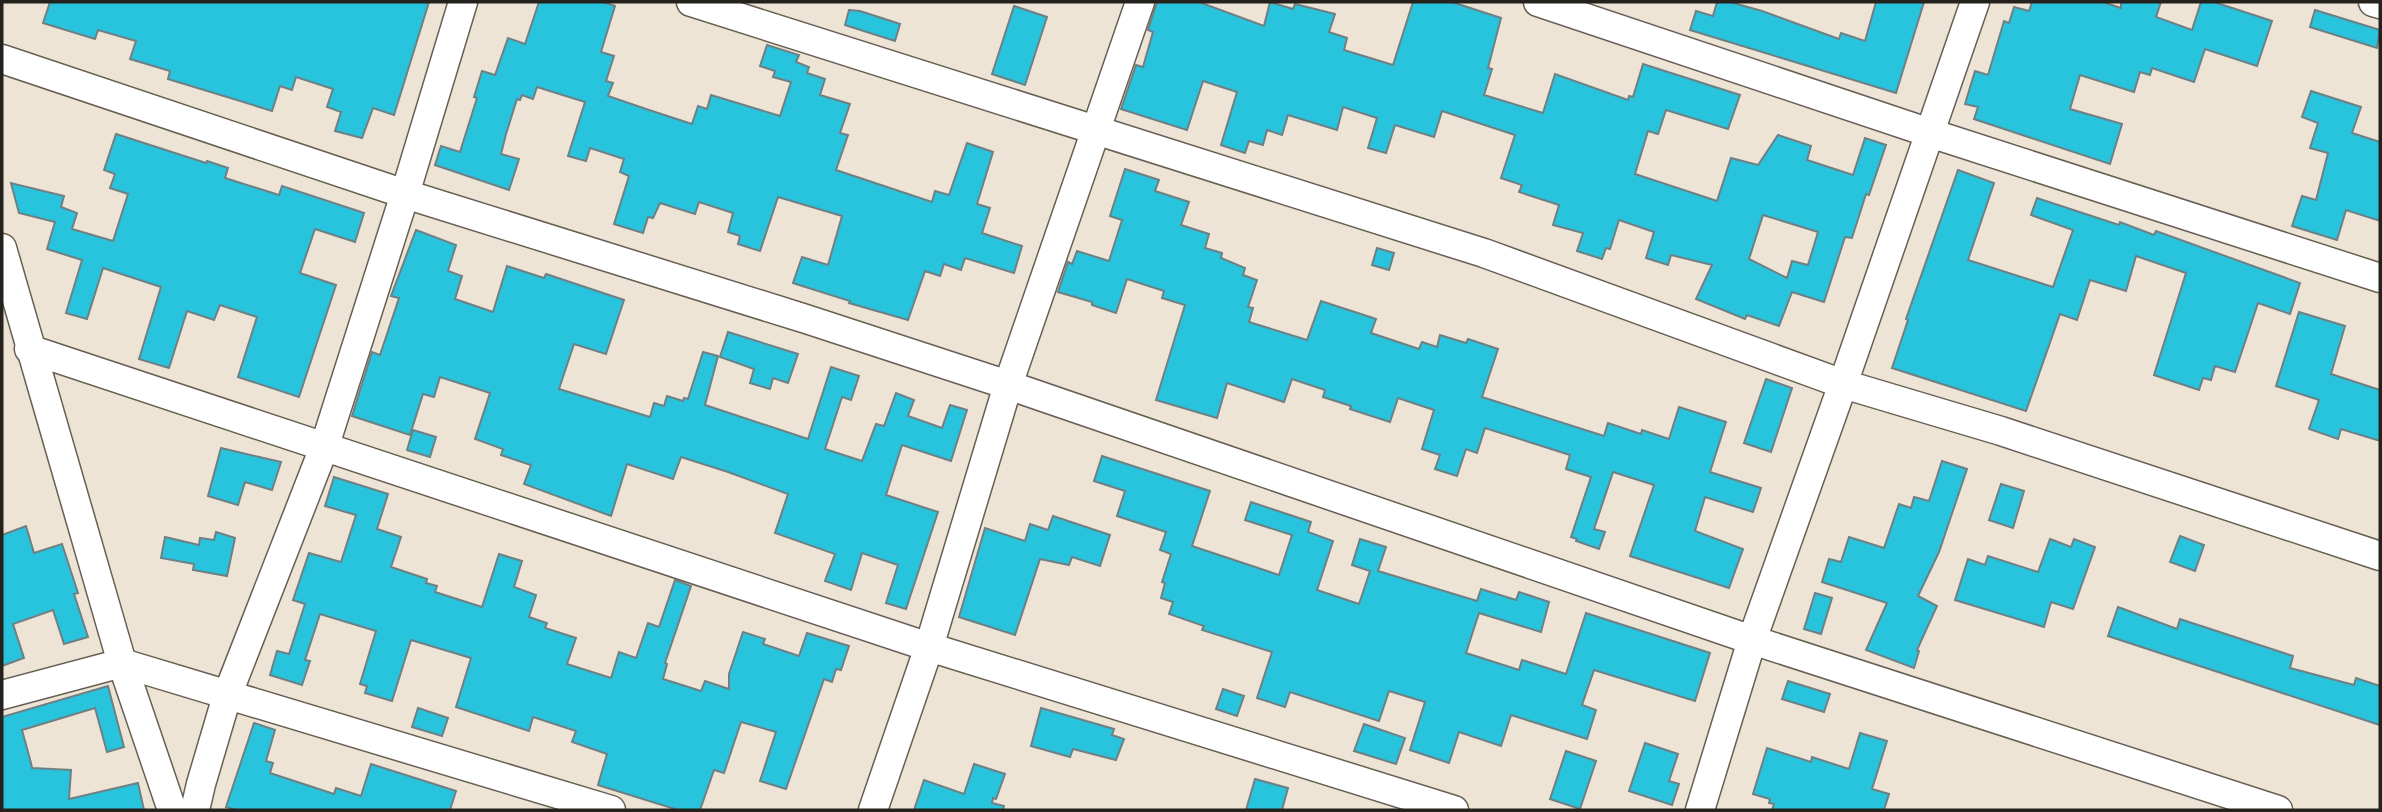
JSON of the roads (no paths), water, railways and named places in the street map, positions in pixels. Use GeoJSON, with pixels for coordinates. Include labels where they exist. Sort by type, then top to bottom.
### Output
{"type":"FeatureCollection","features":[{"type":"Feature","properties":{"kind":"street"},"geometry":{"type":"LineString","coordinates":[[195,810],[227,696],[325,444],[463,2]]}},
{"type":"Feature","properties":{"kind":"street"},"geometry":{"type":"LineString","coordinates":[[691,2],[1484,253],[1843,384],[2014,435],[2380,556]]}},
{"type":"Feature","properties":{"kind":"street"},"geometry":{"type":"LineString","coordinates":[[873,810],[929,646],[1008,385],[1140,2]]}},
{"type":"Feature","properties":{"kind":"street"},"geometry":{"type":"LineString","coordinates":[[1538,2],[2380,278]]}},
{"type":"Feature","properties":{"kind":"street"},"geometry":{"type":"LineString","coordinates":[[1700,810],[1752,640],[1975,2]]}},
{"type":"Feature","properties":{"kind":"street"},"geometry":{"type":"LineString","coordinates":[[2373,2],[2380,4]]}},
{"type":"Feature","properties":{"kind":"street"},"geometry":{"type":"LineString","coordinates":[[2,59],[405,194],[1008,385],[1752,640],[2278,810]]}},
{"type":"Feature","properties":{"kind":"street"},"geometry":{"type":"LineString","coordinates":[[2,248],[122,663],[172,810]]}},
{"type":"Feature","properties":{"kind":"street"},"geometry":{"type":"LineString","coordinates":[[30,349],[325,444],[929,646],[1454,810]]}},
{"type":"Feature","properties":{"kind":"street"},"geometry":{"type":"LineString","coordinates":[[2,695],[122,663],[611,810]]}}]}
